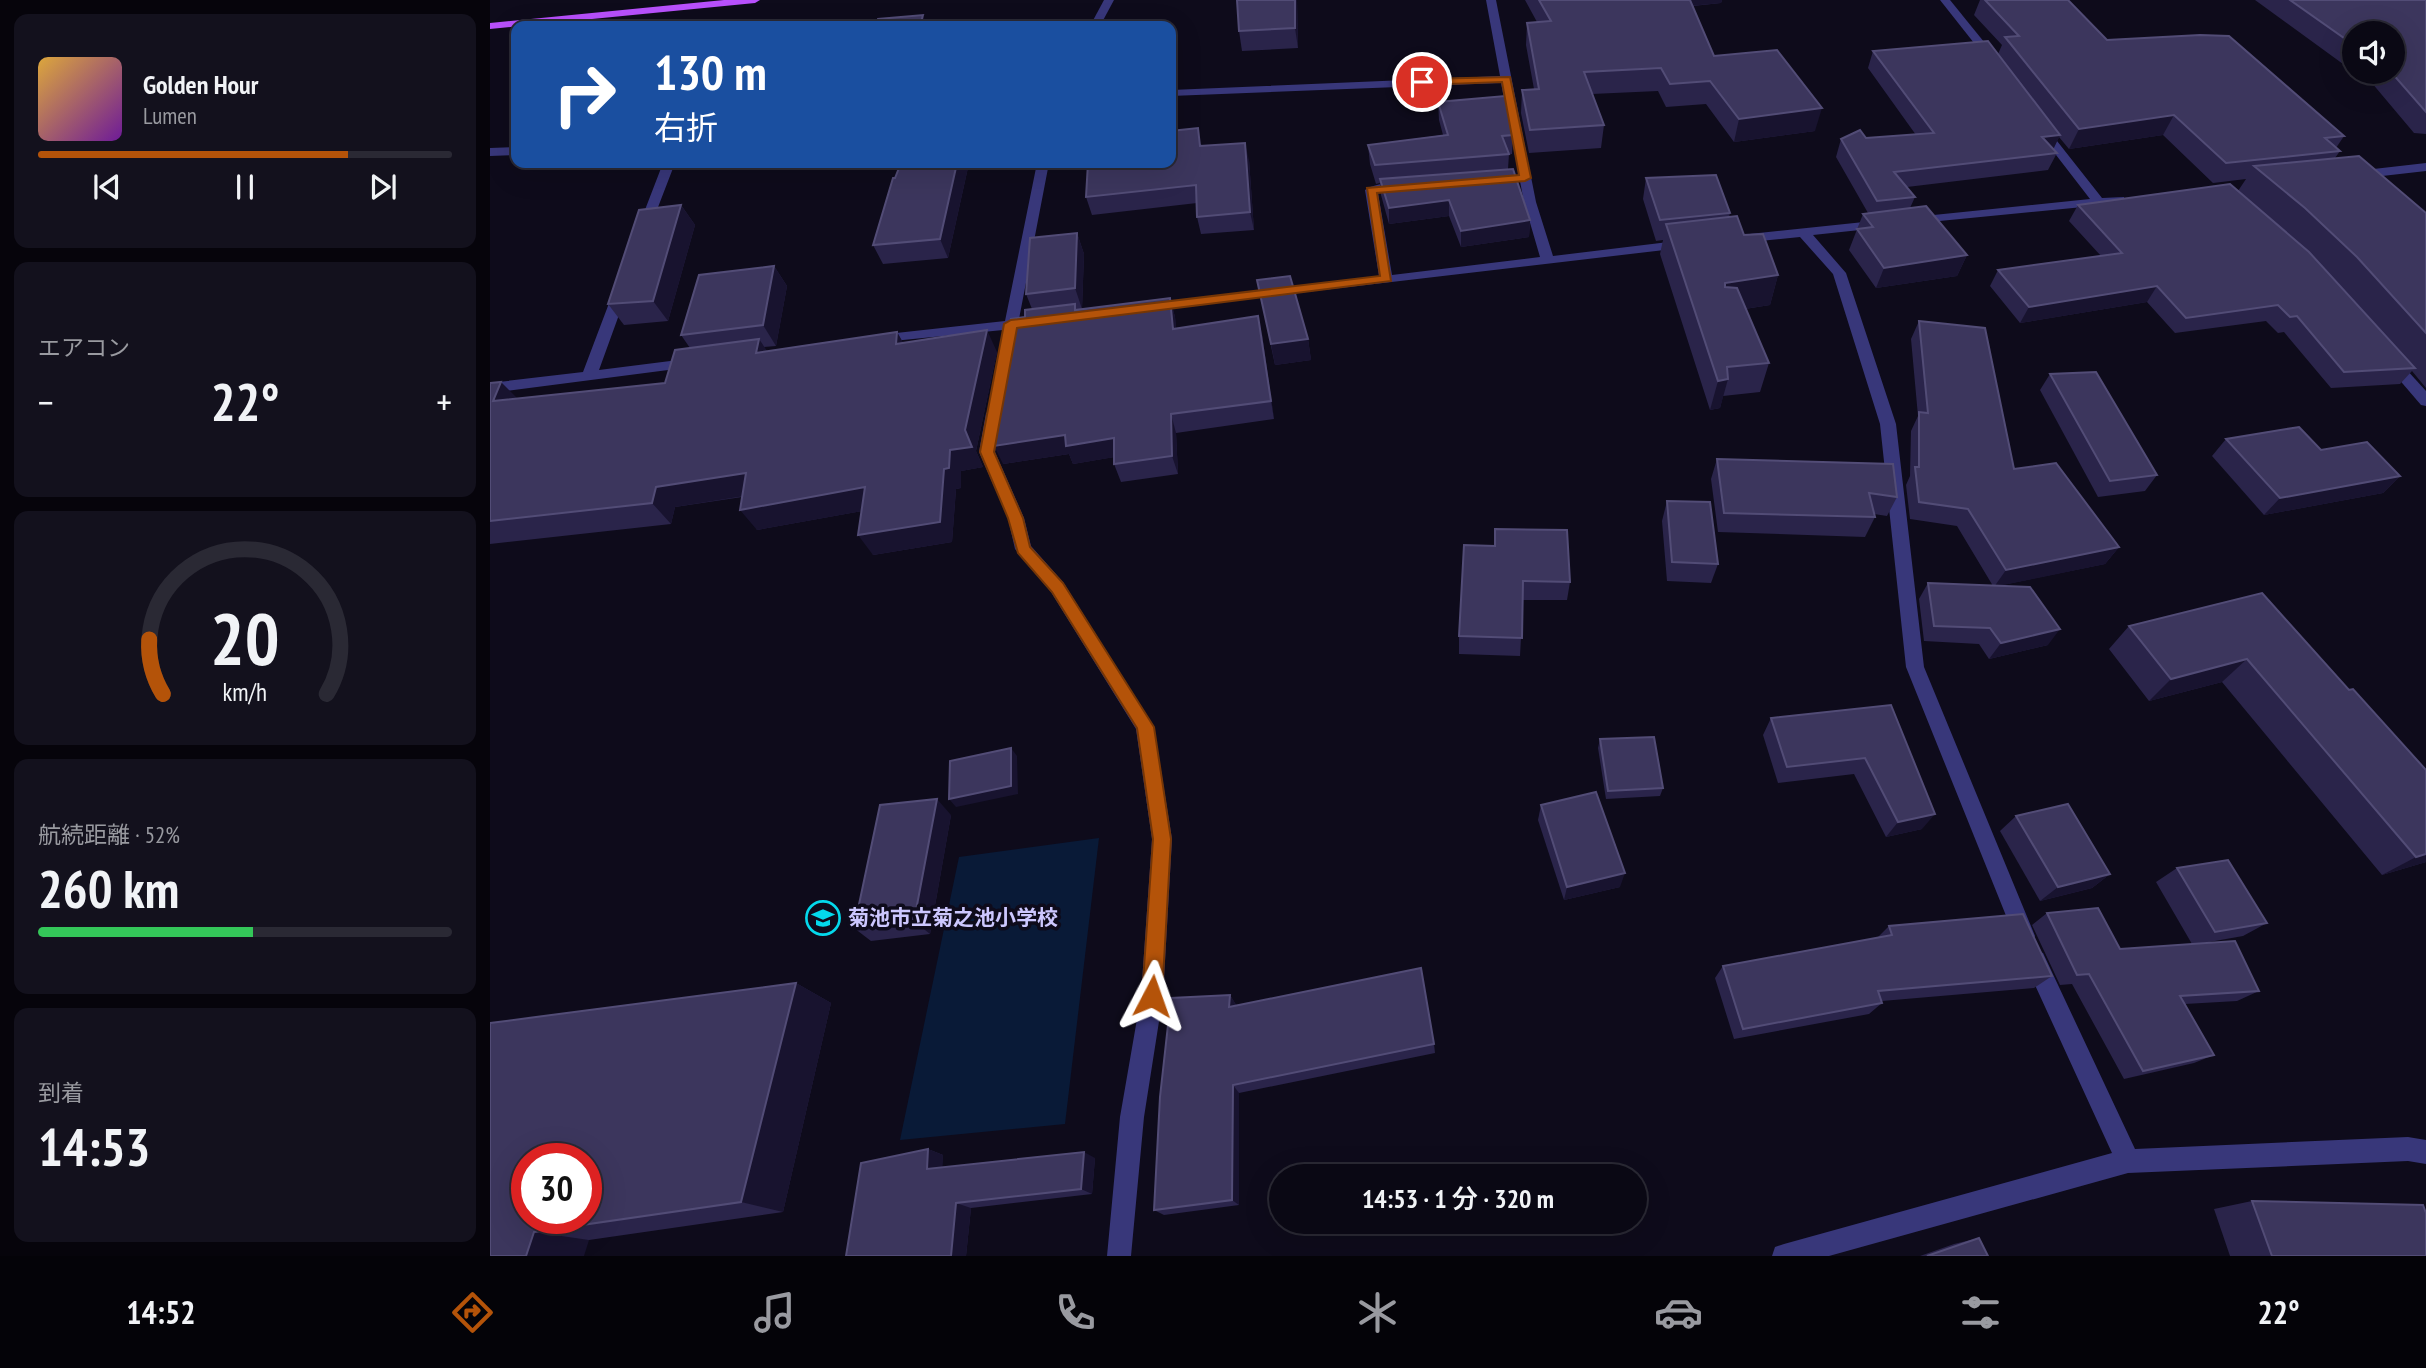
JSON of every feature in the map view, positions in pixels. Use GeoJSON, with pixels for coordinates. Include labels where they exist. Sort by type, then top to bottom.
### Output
{"type":"FeatureCollection","features":[{"type":"Feature","properties":{"kind":"main road"},"geometry":{"type":"LineString","coordinates":[[541,21],[755,0]]}},
{"type":"Feature","properties":{"kind":"main road"},"geometry":{"type":"LineString","coordinates":[[490,26],[511,24]]}},
{"type":"Feature","properties":{"kind":"street"},"geometry":{"type":"LineString","coordinates":[[1098,21],[1109,0]]}},
{"type":"Feature","properties":{"kind":"street"},"geometry":{"type":"LineString","coordinates":[[1491,0],[1506,79],[1520,178],[1546,259]]}},
{"type":"Feature","properties":{"kind":"street"},"geometry":{"type":"LineString","coordinates":[[1945,0],[2001,71]]}},
{"type":"Feature","properties":{"kind":"street"},"geometry":{"type":"LineString","coordinates":[[1176,93],[1506,79]]}},
{"type":"Feature","properties":{"kind":"street"},"geometry":{"type":"LineString","coordinates":[[2037,122],[2099,202]]}},
{"type":"Feature","properties":{"kind":"street"},"geometry":{"type":"LineString","coordinates":[[490,152],[511,151]]}},
{"type":"Feature","properties":{"kind":"street"},"geometry":{"type":"LineString","coordinates":[[2343,176],[2426,167]]}},
{"type":"Feature","properties":{"kind":"street"},"geometry":{"type":"LineString","coordinates":[[641,238],[667,168]]}},
{"type":"Feature","properties":{"kind":"street"},"geometry":{"type":"LineString","coordinates":[[1006,350],[1042,168]]}},
{"type":"Feature","properties":{"kind":"street"},"geometry":{"type":"LineString","coordinates":[[1386,279],[1371,190],[1424,185]]}},
{"type":"Feature","properties":{"kind":"street"},"geometry":{"type":"LineString","coordinates":[[1722,240],[2139,198]]}},
{"type":"Feature","properties":{"kind":"street"},"geometry":{"type":"LineString","coordinates":[[1803,232],[1839,273],[1888,424],[1915,667],[2012,911],[2128,1161]]}},
{"type":"Feature","properties":{"kind":"street"},"geometry":{"type":"LineString","coordinates":[[1129,311],[1695,243]]}},
{"type":"Feature","properties":{"kind":"street"},"geometry":{"type":"LineString","coordinates":[[589,376],[626,276]]}},
{"type":"Feature","properties":{"kind":"street"},"geometry":{"type":"LineString","coordinates":[[863,342],[1049,320]]}},
{"type":"Feature","properties":{"kind":"street"},"geometry":{"type":"LineString","coordinates":[[2382,350],[2426,401]]}},
{"type":"Feature","properties":{"kind":"street"},"geometry":{"type":"LineString","coordinates":[[490,388],[704,362]]}},
{"type":"Feature","properties":{"kind":"street"},"geometry":{"type":"LineString","coordinates":[[999,388],[987,452],[1016,518],[1023,549],[1057,587],[1145,727],[1162,839],[1152,996],[1132,1117],[1119,1256]]}},
{"type":"Feature","properties":{"kind":"street"},"geometry":{"type":"LineString","coordinates":[[1784,1256],[2128,1161],[2408,1149],[2426,1152]]}},
{"type":"Feature","properties":{"kind":"water"},"geometry":{"type":"Polygon","coordinates":[[[1099,838],[1065,1124],[900,1140],[959,857],[1099,838]]]}},
{"type":"Feature","properties":{"kind":"building"},"geometry":{"type":"Polygon","coordinates":[[[1237,0],[1295,0],[1295,28],[1239,31],[1237,0]]]}},
{"type":"Feature","properties":{"kind":"building"},"geometry":{"type":"Polygon","coordinates":[[[1539,0],[1690,0],[1714,56],[1777,50],[1822,108],[1739,119],[1710,81],[1670,84],[1661,68],[1584,72],[1604,125],[1530,130],[1522,90],[1539,89],[1527,23],[1551,21],[1539,0]]]}},
{"type":"Feature","properties":{"kind":"building"},"geometry":{"type":"Polygon","coordinates":[[[1985,0],[2068,0],[2107,40],[2229,36],[2344,136],[2325,138],[2340,151],[2226,163],[2174,115],[2079,129],[2005,37],[2019,36],[1985,0]]]}},
{"type":"Feature","properties":{"kind":"building"},"geometry":{"type":"Polygon","coordinates":[[[2290,0],[2426,0],[2426,112],[2402,84],[2405,84],[2405,21],[2342,21],[2342,37],[2290,0]]]}},
{"type":"Feature","properties":{"kind":"building"},"geometry":{"type":"Polygon","coordinates":[[[923,15],[921,21],[877,21],[923,15]]]}},
{"type":"Feature","properties":{"kind":"building"},"geometry":{"type":"Polygon","coordinates":[[[1988,41],[2060,135],[2042,137],[2057,153],[1894,172],[1915,197],[1877,201],[1841,139],[1860,130],[1866,138],[1934,133],[1873,51],[1988,41]]]}},
{"type":"Feature","properties":{"kind":"building"},"geometry":{"type":"Polygon","coordinates":[[[1505,96],[1513,135],[1502,136],[1509,154],[1375,165],[1368,145],[1448,135],[1438,102],[1505,96]]]}},
{"type":"Feature","properties":{"kind":"building"},"geometry":{"type":"Polygon","coordinates":[[[1198,128],[1200,146],[1245,143],[1250,212],[1197,217],[1196,185],[1086,197],[1088,168],[1176,168],[1176,130],[1198,128]]]}},
{"type":"Feature","properties":{"kind":"building"},"geometry":{"type":"Polygon","coordinates":[[[2359,156],[2426,213],[2426,333],[2357,257],[2305,208],[2254,166],[2359,156]]]}},
{"type":"Feature","properties":{"kind":"building"},"geometry":{"type":"Polygon","coordinates":[[[899,168],[956,168],[940,239],[873,245],[899,168]]]}},
{"type":"Feature","properties":{"kind":"building"},"geometry":{"type":"Polygon","coordinates":[[[1513,169],[1530,220],[1461,231],[1449,200],[1389,208],[1380,179],[1513,169]]]}},
{"type":"Feature","properties":{"kind":"building"},"geometry":{"type":"Polygon","coordinates":[[[1716,175],[1730,213],[1660,220],[1646,178],[1716,175]]]}},
{"type":"Feature","properties":{"kind":"building"},"geometry":{"type":"Polygon","coordinates":[[[2230,184],[2309,252],[2415,368],[2344,372],[2297,316],[2290,317],[2278,305],[2186,318],[2157,286],[2029,307],[1998,270],[2122,253],[2078,205],[2230,184]]]}},
{"type":"Feature","properties":{"kind":"building"},"geometry":{"type":"Polygon","coordinates":[[[681,205],[653,301],[608,304],[639,210],[681,205]]]}},
{"type":"Feature","properties":{"kind":"building"},"geometry":{"type":"Polygon","coordinates":[[[1926,206],[1967,255],[1884,268],[1857,229],[1873,227],[1863,214],[1926,206]]]}},
{"type":"Feature","properties":{"kind":"building"},"geometry":{"type":"Polygon","coordinates":[[[1737,216],[1744,235],[1763,234],[1778,275],[1725,283],[1725,287],[1737,288],[1769,363],[1727,367],[1728,379],[1718,381],[1666,224],[1737,216]]]}},
{"type":"Feature","properties":{"kind":"building"},"geometry":{"type":"Polygon","coordinates":[[[1077,233],[1075,288],[1026,294],[1030,238],[1077,233]]]}},
{"type":"Feature","properties":{"kind":"building"},"geometry":{"type":"Polygon","coordinates":[[[774,266],[763,325],[681,335],[699,275],[774,266]]]}},
{"type":"Feature","properties":{"kind":"building"},"geometry":{"type":"Polygon","coordinates":[[[1290,276],[1308,339],[1271,344],[1257,280],[1290,276]]]}},
{"type":"Feature","properties":{"kind":"building"},"geometry":{"type":"Polygon","coordinates":[[[1170,298],[1173,329],[1258,316],[1271,401],[1171,414],[1172,456],[1114,464],[1114,438],[1066,446],[1065,435],[994,446],[989,434],[1011,319],[1025,317],[1025,310],[1075,304],[1075,310],[1170,298]]]}},
{"type":"Feature","properties":{"kind":"building"},"geometry":{"type":"Polygon","coordinates":[[[1919,321],[1985,328],[2014,469],[2056,463],[2119,547],[2006,570],[1968,509],[1919,502],[1915,467],[1919,467],[1919,412],[1928,413],[1919,321]]]}},
{"type":"Feature","properties":{"kind":"building"},"geometry":{"type":"Polygon","coordinates":[[[987,330],[965,430],[972,447],[950,450],[949,468],[944,469],[940,522],[858,535],[865,487],[740,510],[746,473],[656,487],[652,503],[490,521],[490,383],[501,382],[493,401],[665,383],[675,350],[759,339],[756,353],[897,332],[896,344],[987,330]]]}},
{"type":"Feature","properties":{"kind":"building"},"geometry":{"type":"Polygon","coordinates":[[[2096,372],[2157,475],[2110,481],[2050,374],[2096,372]]]}},
{"type":"Feature","properties":{"kind":"building"},"geometry":{"type":"Polygon","coordinates":[[[2299,427],[2321,450],[2367,442],[2400,476],[2280,498],[2226,439],[2299,427]]]}},
{"type":"Feature","properties":{"kind":"building"},"geometry":{"type":"Polygon","coordinates":[[[1717,459],[1893,464],[1897,497],[1869,493],[1875,517],[1724,513],[1717,459]]]}},
{"type":"Feature","properties":{"kind":"building"},"geometry":{"type":"Polygon","coordinates":[[[1667,501],[1710,502],[1718,564],[1672,562],[1667,501]]]}},
{"type":"Feature","properties":{"kind":"building"},"geometry":{"type":"Polygon","coordinates":[[[1495,529],[1567,530],[1570,582],[1523,581],[1522,638],[1459,636],[1464,545],[1495,546],[1495,529]]]}},
{"type":"Feature","properties":{"kind":"building"},"geometry":{"type":"Polygon","coordinates":[[[1928,583],[2030,587],[2060,629],[2001,643],[1990,628],[1934,626],[1928,583]]]}},
{"type":"Feature","properties":{"kind":"building"},"geometry":{"type":"Polygon","coordinates":[[[2262,593],[2349,690],[2353,689],[2426,770],[2426,854],[2416,857],[2247,659],[2171,679],[2129,626],[2262,593]]]}},
{"type":"Feature","properties":{"kind":"building"},"geometry":{"type":"Polygon","coordinates":[[[1891,705],[1935,814],[1898,822],[1865,758],[1787,767],[1771,718],[1891,705]]]}},
{"type":"Feature","properties":{"kind":"building"},"geometry":{"type":"Polygon","coordinates":[[[1654,737],[1663,788],[1608,791],[1600,739],[1654,737]]]}},
{"type":"Feature","properties":{"kind":"building"},"geometry":{"type":"Polygon","coordinates":[[[1011,748],[1011,786],[949,799],[950,761],[1011,748]]]}},
{"type":"Feature","properties":{"kind":"building"},"geometry":{"type":"Polygon","coordinates":[[[1596,792],[1625,873],[1567,887],[1541,805],[1596,792]]]}},
{"type":"Feature","properties":{"kind":"building"},"geometry":{"type":"Polygon","coordinates":[[[937,799],[914,921],[854,928],[880,805],[937,799]]]}},
{"type":"Feature","properties":{"kind":"building"},"geometry":{"type":"Polygon","coordinates":[[[2068,804],[2110,874],[2058,887],[2016,816],[2068,804]]]}},
{"type":"Feature","properties":{"kind":"building"},"geometry":{"type":"Polygon","coordinates":[[[2228,860],[2267,923],[2215,932],[2177,868],[2228,860]]]}},
{"type":"Feature","properties":{"kind":"building"},"geometry":{"type":"Polygon","coordinates":[[[2098,908],[2120,949],[2235,941],[2259,991],[2180,996],[2214,1055],[2143,1071],[2089,974],[2077,975],[2047,913],[2098,908]]]}},
{"type":"Feature","properties":{"kind":"building"},"geometry":{"type":"Polygon","coordinates":[[[2023,914],[2052,976],[1878,991],[1882,1003],[1743,1029],[1723,966],[1892,935],[1889,926],[2023,914]]]}},
{"type":"Feature","properties":{"kind":"building"},"geometry":{"type":"Polygon","coordinates":[[[1421,968],[1434,1044],[1233,1085],[1232,1200],[1154,1210],[1160,1097],[1171,998],[1230,995],[1229,1007],[1421,968]]]}},
{"type":"Feature","properties":{"kind":"building"},"geometry":{"type":"Polygon","coordinates":[[[796,983],[741,1202],[602,1222],[602,1143],[511,1143],[511,1234],[533,1234],[526,1256],[490,1256],[490,1023],[796,983]]]}},
{"type":"Feature","properties":{"kind":"building"},"geometry":{"type":"Polygon","coordinates":[[[928,1149],[927,1169],[1084,1152],[1081,1189],[956,1203],[951,1256],[846,1256],[861,1163],[928,1149]]]}},
{"type":"Feature","properties":{"kind":"building"},"geometry":{"type":"Polygon","coordinates":[[[2252,1201],[2423,1205],[2426,1213],[2426,1256],[2272,1256],[2252,1201]]]}},
{"type":"Feature","properties":{"kind":"building"},"geometry":{"type":"Polygon","coordinates":[[[1979,1238],[1988,1256],[1927,1256],[1979,1238]]]}},
{"type":"Feature","properties":{"kind":"place","name":"菊池市立菊之池小学校"},"geometry":{"type":"Point","coordinates":[823,918]}},
{"type":"Feature","properties":{"kind":"route"},"geometry":{"type":"LineString","coordinates":[[1152,996],[1162,839],[1145,727],[1057,587],[1023,549],[1016,518],[987,452],[1011,324],[1386,279],[1371,190],[1491,178],[1525,178],[1506,79],[1422,82]]}}]}
